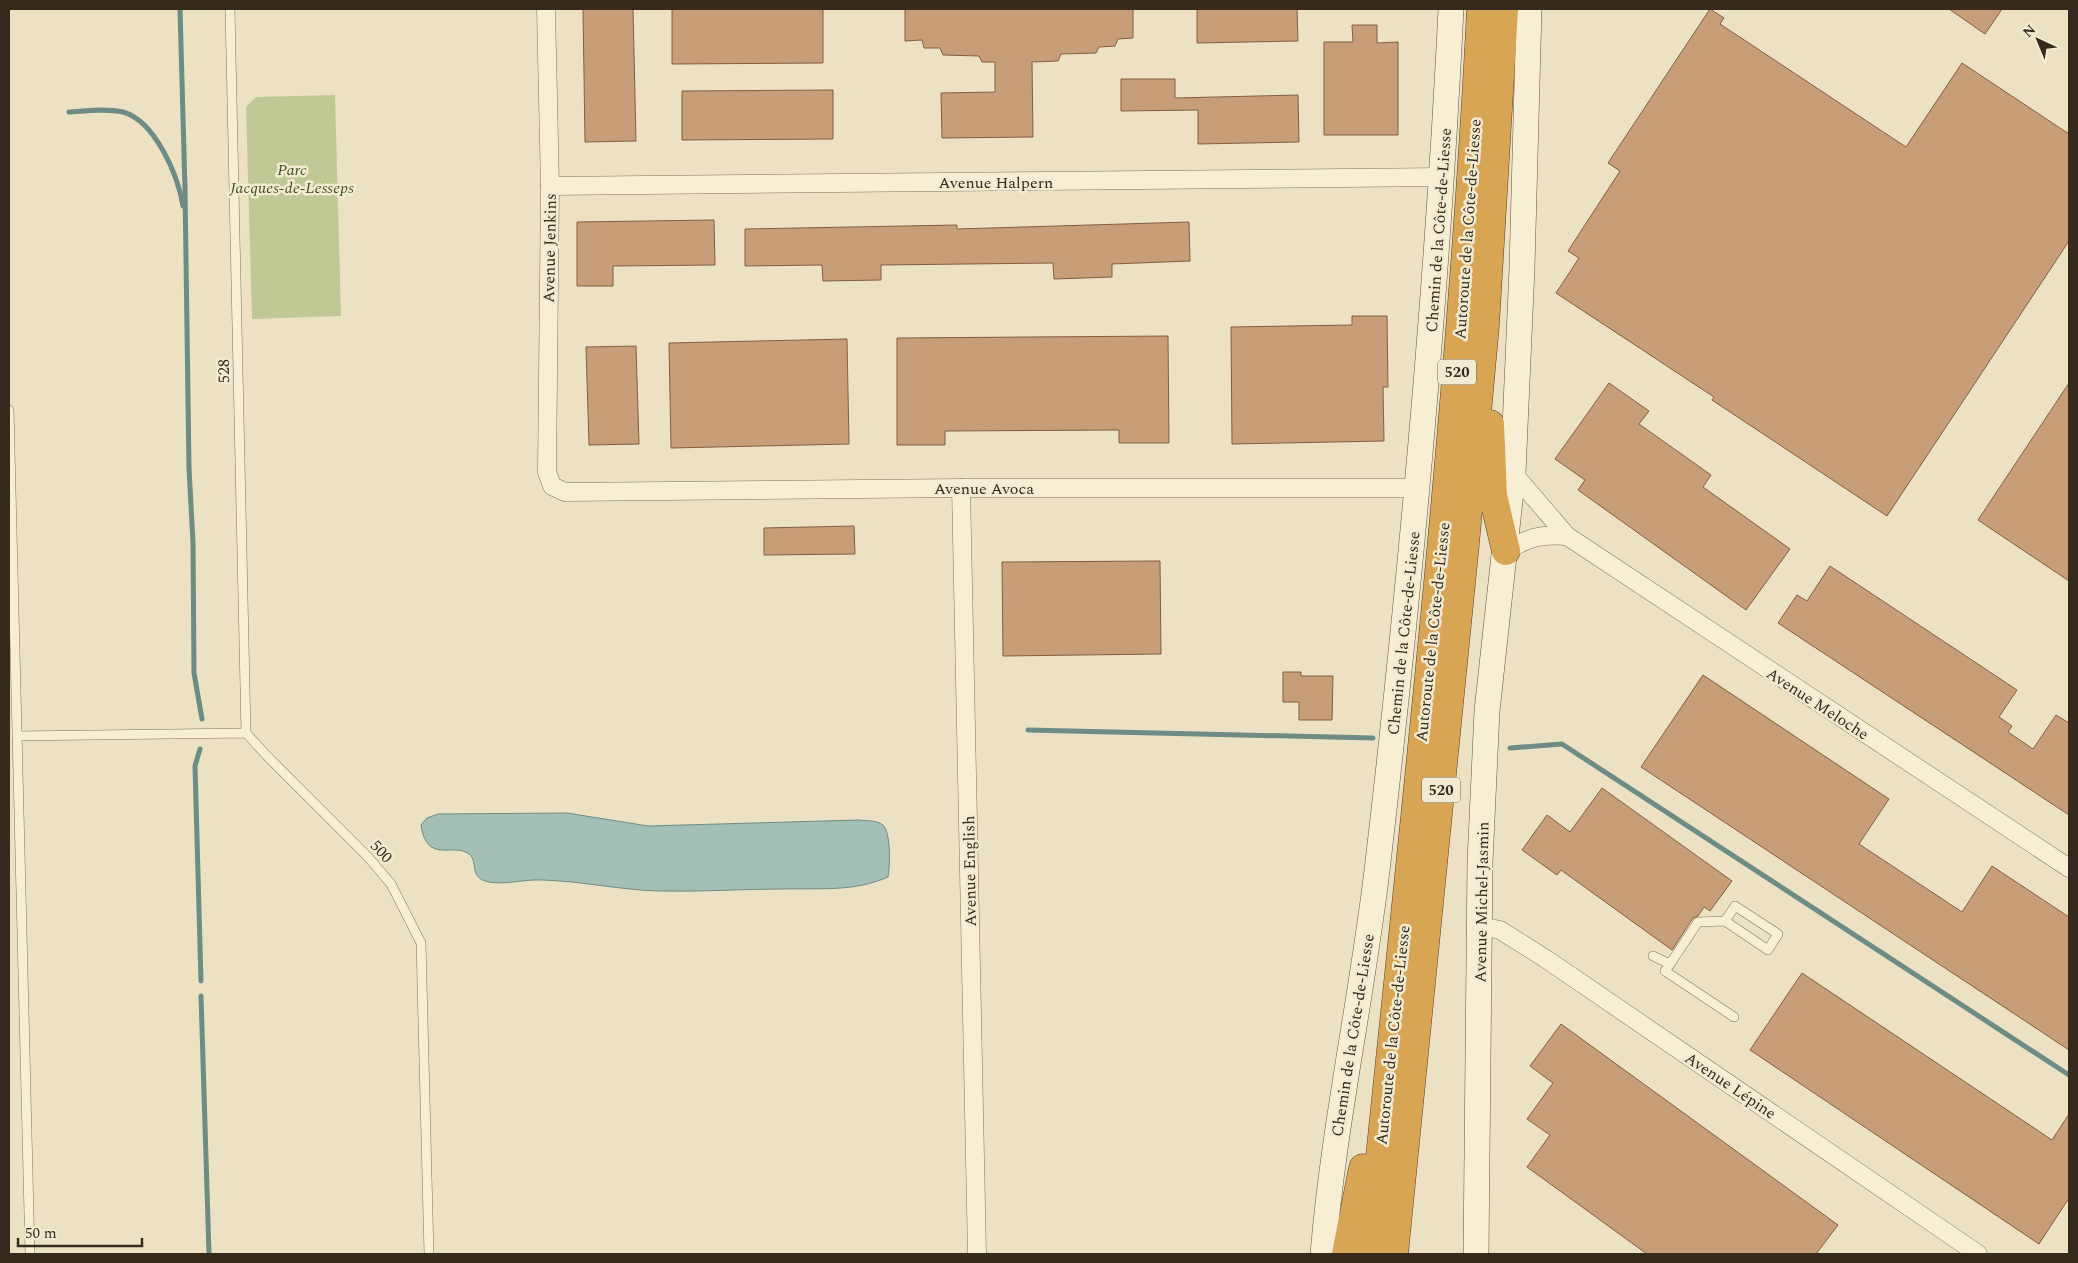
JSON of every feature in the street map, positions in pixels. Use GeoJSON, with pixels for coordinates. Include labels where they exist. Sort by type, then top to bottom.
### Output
{"type":"FeatureCollection","features":[{"type":"Feature","properties":{"kind":"highway","name":"Autoroute de la Côte-de-Liesse"},"geometry":{"type":"LineString","coordinates":[[1370,1254],[1455,395],[1473,165],[1480,9]]}},
{"type":"Feature","properties":{"kind":"highway","name":"Autoroute de la Côte-de-Liesse"},"geometry":{"type":"LineString","coordinates":[[1394,1254],[1464,564],[1485,326],[1504,9]]}},
{"type":"Feature","properties":{"kind":"highway"},"geometry":{"type":"LineString","coordinates":[[1485,326],[1493,496],[1506,551]]}},
{"type":"Feature","properties":{"kind":"highway"},"geometry":{"type":"LineString","coordinates":[[1346,1254],[1396,992]]}},
{"type":"Feature","properties":{"kind":"main road","name":"Chemin de la Côte-de-Liesse"},"geometry":{"type":"LineString","coordinates":[[1323,1254],[1339,1117],[1378,865],[1417,488],[1442,177],[1451,9]]}},
{"type":"Feature","properties":{"kind":"main road"},"geometry":{"type":"LineString","coordinates":[[1506,551],[1513,473],[1523,258],[1529,9]]}},
{"type":"Feature","properties":{"kind":"main road","name":"Avenue Michel-Jasmin"},"geometry":{"type":"LineString","coordinates":[[1476,1254],[1480,862],[1486,735],[1506,551]]}},
{"type":"Feature","properties":{"kind":"street","name":"Avenue Jenkins"},"geometry":{"type":"LineString","coordinates":[[546,9],[550,186],[547,472],[552,486]]}},
{"type":"Feature","properties":{"kind":"street","name":"Avenue Halpern"},"geometry":{"type":"LineString","coordinates":[[550,186],[1442,177]]}},
{"type":"Feature","properties":{"kind":"street","name":"Avenue Meloche"},"geometry":{"type":"LineString","coordinates":[[1513,473],[1567,536],[2069,868]]}},
{"type":"Feature","properties":{"kind":"street","name":"Avenue Avoca"},"geometry":{"type":"LineString","coordinates":[[552,486],[565,492],[961,488],[1417,488]]}},
{"type":"Feature","properties":{"kind":"street","name":"Avenue English"},"geometry":{"type":"LineString","coordinates":[[961,488],[977,1254]]}},
{"type":"Feature","properties":{"kind":"street"},"geometry":{"type":"LineString","coordinates":[[1506,551],[1526,539],[1545,535],[1567,536]]}},
{"type":"Feature","properties":{"kind":"street","name":"Avenue Lépine"},"geometry":{"type":"LineString","coordinates":[[1480,926],[1500,930],[1546,959],[1978,1254]]}},
{"type":"Feature","properties":{"kind":"lane","name":"528"},"geometry":{"type":"LineString","coordinates":[[230,9],[246,733]]}},
{"type":"Feature","properties":{"kind":"lane"},"geometry":{"type":"LineString","coordinates":[[9,410],[30,1254]]}},
{"type":"Feature","properties":{"kind":"lane"},"geometry":{"type":"LineString","coordinates":[[17,736],[246,733]]}},
{"type":"Feature","properties":{"kind":"lane","name":"500"},"geometry":{"type":"LineString","coordinates":[[246,733],[266,756],[368,857],[391,884],[421,943],[429,1254]]}},
{"type":"Feature","properties":{"kind":"lane"},"geometry":{"type":"LineString","coordinates":[[1725,921],[1735,906],[1778,934],[1768,950],[1725,921],[1698,922],[1665,971],[1734,1017]]}},
{"type":"Feature","properties":{"kind":"lane"},"geometry":{"type":"LineString","coordinates":[[1653,956],[1670,964]]}},
{"type":"Feature","properties":{"kind":"green space","name":"Parc Jacques-de-Lesseps"},"geometry":{"type":"Polygon","coordinates":[[[335,95],[341,316],[252,319],[246,107],[256,97],[335,95]]]}},
{"type":"Feature","properties":{"kind":"water"},"geometry":{"type":"Polygon","coordinates":[[[567,813],[648,826],[875,821],[881,823],[886,829],[889,842],[888,877],[863,885],[837,888],[690,891],[644,890],[542,880],[495,883],[478,877],[472,857],[469,854],[463,851],[435,849],[429,845],[424,837],[421,825],[427,818],[438,814],[567,813]]]}},
{"type":"Feature","properties":{"kind":"building"},"geometry":{"type":"Polygon","coordinates":[[[583,9],[633,9],[636,141],[585,142],[583,9]]]}},
{"type":"Feature","properties":{"kind":"building"},"geometry":{"type":"Polygon","coordinates":[[[672,9],[823,9],[823,63],[672,64],[672,9]]]}},
{"type":"Feature","properties":{"kind":"building"},"geometry":{"type":"Polygon","coordinates":[[[905,9],[1133,9],[1133,38],[1118,39],[1115,46],[1099,47],[1096,53],[1061,54],[1058,61],[1032,62],[1033,137],[942,138],[941,93],[995,92],[995,62],[982,62],[979,56],[943,55],[940,48],[924,48],[922,40],[905,41],[905,9]]]}},
{"type":"Feature","properties":{"kind":"building"},"geometry":{"type":"Polygon","coordinates":[[[1197,9],[1297,9],[1298,41],[1197,43],[1197,9]]]}},
{"type":"Feature","properties":{"kind":"building"},"geometry":{"type":"Polygon","coordinates":[[[1710,9],[1724,18],[1720,24],[1906,147],[1962,63],[2069,134],[2069,241],[1887,516],[1712,400],[1714,397],[1556,293],[1579,258],[1568,251],[1620,171],[1608,163],[1710,9]]]}},
{"type":"Feature","properties":{"kind":"building"},"geometry":{"type":"Polygon","coordinates":[[[1949,9],[2002,9],[1985,34],[1949,9]]]}},
{"type":"Feature","properties":{"kind":"building"},"geometry":{"type":"Polygon","coordinates":[[[1352,25],[1377,25],[1377,43],[1398,42],[1398,135],[1324,135],[1324,42],[1353,42],[1352,25]]]}},
{"type":"Feature","properties":{"kind":"building"},"geometry":{"type":"Polygon","coordinates":[[[1121,79],[1175,79],[1175,98],[1298,95],[1299,142],[1198,144],[1198,110],[1121,111],[1121,79]]]}},
{"type":"Feature","properties":{"kind":"building"},"geometry":{"type":"Polygon","coordinates":[[[833,90],[833,139],[682,140],[682,91],[833,90]]]}},
{"type":"Feature","properties":{"kind":"building"},"geometry":{"type":"Polygon","coordinates":[[[714,220],[715,265],[613,266],[613,286],[577,286],[577,222],[714,220]]]}},
{"type":"Feature","properties":{"kind":"building"},"geometry":{"type":"Polygon","coordinates":[[[1189,222],[1190,261],[1112,264],[1112,277],[1054,279],[1053,263],[881,265],[881,280],[823,281],[822,265],[745,266],[745,229],[957,225],[957,229],[1189,222]]]}},
{"type":"Feature","properties":{"kind":"building"},"geometry":{"type":"Polygon","coordinates":[[[1352,316],[1387,316],[1388,387],[1383,387],[1384,441],[1232,444],[1231,327],[1352,325],[1352,316]]]}},
{"type":"Feature","properties":{"kind":"building"},"geometry":{"type":"Polygon","coordinates":[[[1168,336],[1169,443],[1119,443],[1119,430],[945,431],[945,445],[897,445],[897,338],[1168,336]]]}},
{"type":"Feature","properties":{"kind":"building"},"geometry":{"type":"Polygon","coordinates":[[[847,339],[849,444],[671,448],[669,343],[847,339]]]}},
{"type":"Feature","properties":{"kind":"building"},"geometry":{"type":"Polygon","coordinates":[[[636,346],[639,444],[589,445],[586,347],[636,346]]]}},
{"type":"Feature","properties":{"kind":"building"},"geometry":{"type":"Polygon","coordinates":[[[1609,383],[1649,411],[1639,424],[1711,475],[1703,487],[1790,549],[1746,610],[1578,490],[1585,480],[1555,459],[1609,383]]]}},
{"type":"Feature","properties":{"kind":"building"},"geometry":{"type":"Polygon","coordinates":[[[2069,383],[2069,581],[1978,520],[2069,383]]]}},
{"type":"Feature","properties":{"kind":"building"},"geometry":{"type":"Polygon","coordinates":[[[854,526],[855,554],[764,555],[764,528],[854,526]]]}},
{"type":"Feature","properties":{"kind":"building"},"geometry":{"type":"Polygon","coordinates":[[[1160,561],[1161,654],[1003,656],[1002,562],[1160,561]]]}},
{"type":"Feature","properties":{"kind":"building"},"geometry":{"type":"Polygon","coordinates":[[[1830,566],[2017,690],[1999,717],[2012,726],[2008,732],[2033,749],[2056,715],[2069,723],[2069,815],[1778,623],[1797,595],[1807,601],[1830,566]]]}},
{"type":"Feature","properties":{"kind":"building"},"geometry":{"type":"Polygon","coordinates":[[[1283,672],[1301,672],[1301,676],[1333,676],[1332,720],[1299,720],[1299,702],[1283,702],[1283,672]]]}},
{"type":"Feature","properties":{"kind":"building"},"geometry":{"type":"Polygon","coordinates":[[[1703,675],[1889,799],[1859,844],[1962,912],[1992,866],[2069,917],[2069,1050],[1641,767],[1703,675]]]}},
{"type":"Feature","properties":{"kind":"building"},"geometry":{"type":"Polygon","coordinates":[[[1602,788],[1732,881],[1710,911],[1704,907],[1698,916],[1693,918],[1672,950],[1561,870],[1557,875],[1522,850],[1547,815],[1570,832],[1602,788]]]}},
{"type":"Feature","properties":{"kind":"building"},"geometry":{"type":"Polygon","coordinates":[[[1802,973],[2052,1140],[2069,1114],[2069,1198],[2039,1244],[1750,1050],[1802,973]]]}},
{"type":"Feature","properties":{"kind":"building"},"geometry":{"type":"Polygon","coordinates":[[[1561,1024],[1838,1225],[1816,1254],[1647,1254],[1527,1167],[1550,1135],[1527,1119],[1553,1083],[1530,1066],[1561,1024]]]}},
{"type":"Feature","properties":{"kind":"waterway"},"geometry":{"type":"LineString","coordinates":[[180,9],[189,468],[193,543],[194,673],[202,719]]}},
{"type":"Feature","properties":{"kind":"waterway"},"geometry":{"type":"LineString","coordinates":[[69,112],[110,110],[123,112],[135,117],[155,138],[163,151],[176,180],[183,206]]}},
{"type":"Feature","properties":{"kind":"waterway"},"geometry":{"type":"LineString","coordinates":[[1028,730],[1373,738]]}},
{"type":"Feature","properties":{"kind":"waterway"},"geometry":{"type":"LineString","coordinates":[[1510,748],[1562,744],[2069,1075]]}},
{"type":"Feature","properties":{"kind":"waterway"},"geometry":{"type":"LineString","coordinates":[[200,749],[195,766],[201,981]]}},
{"type":"Feature","properties":{"kind":"waterway"},"geometry":{"type":"LineString","coordinates":[[201,996],[209,1254]]}}]}
